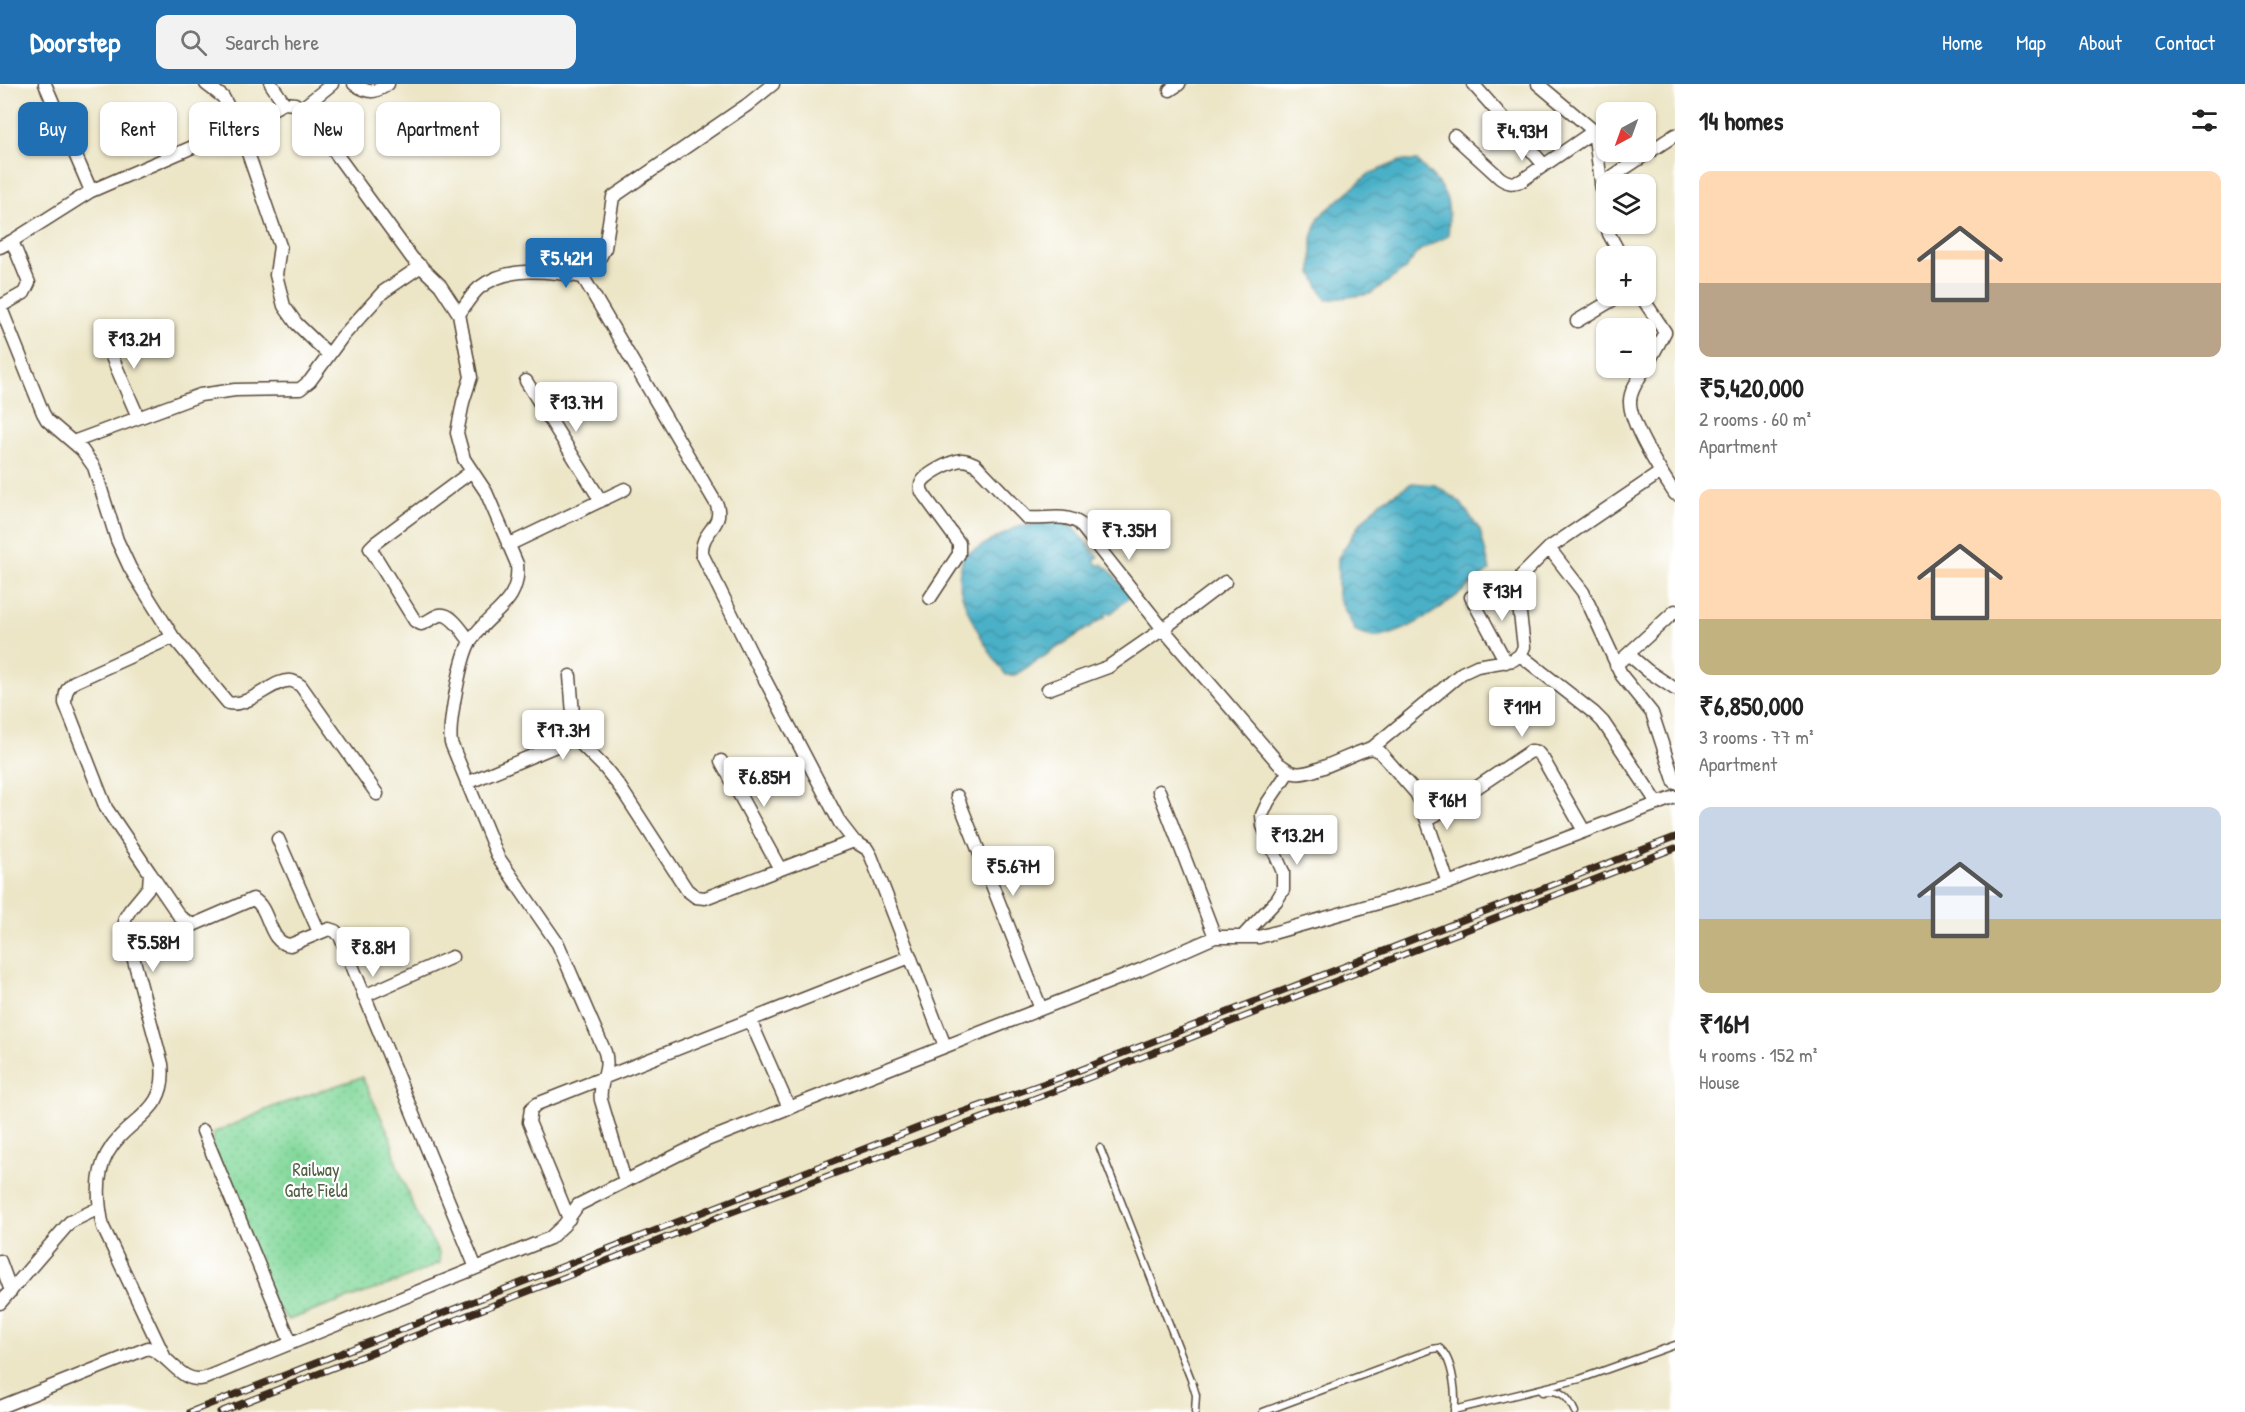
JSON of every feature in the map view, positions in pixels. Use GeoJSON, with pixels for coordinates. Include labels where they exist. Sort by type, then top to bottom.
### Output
{"type":"FeatureCollection","features":[{"type":"Feature","properties":{"kind":"street"},"geometry":{"type":"LineString","coordinates":[[45,84],[91,190]]}},
{"type":"Feature","properties":{"kind":"street"},"geometry":{"type":"LineString","coordinates":[[206,84],[224,97],[226,102]]}},
{"type":"Feature","properties":{"kind":"street"},"geometry":{"type":"LineString","coordinates":[[271,84],[284,103]]}},
{"type":"Feature","properties":{"kind":"street"},"geometry":{"type":"LineString","coordinates":[[310,102],[332,84]]}},
{"type":"Feature","properties":{"kind":"street"},"geometry":{"type":"LineString","coordinates":[[354,84],[370,93],[377,92],[388,84]]}},
{"type":"Feature","properties":{"kind":"street"},"geometry":{"type":"LineString","coordinates":[[583,277],[598,261],[605,248],[613,197],[774,84]]}},
{"type":"Feature","properties":{"kind":"street"},"geometry":{"type":"LineString","coordinates":[[1473,84],[1544,165]]}},
{"type":"Feature","properties":{"kind":"street"},"geometry":{"type":"LineString","coordinates":[[1538,84],[1594,131],[1600,174]]}},
{"type":"Feature","properties":{"kind":"street"},"geometry":{"type":"LineString","coordinates":[[280,105],[292,104]]}},
{"type":"Feature","properties":{"kind":"street"},"geometry":{"type":"LineString","coordinates":[[1454,136],[1506,183],[1521,181],[1594,131]]}},
{"type":"Feature","properties":{"kind":"street"},"geometry":{"type":"LineString","coordinates":[[1616,174],[1675,135]]}},
{"type":"Feature","properties":{"kind":"street"},"geometry":{"type":"LineString","coordinates":[[189,148],[91,190],[6,244],[29,283],[24,293],[1,306],[43,413],[47,420],[90,458],[124,555],[173,637],[228,703],[243,702],[283,682],[292,680],[301,686],[377,794]]}},
{"type":"Feature","properties":{"kind":"street"},"geometry":{"type":"LineString","coordinates":[[249,156],[280,246],[276,275],[284,306],[296,324],[329,355]]}},
{"type":"Feature","properties":{"kind":"street"},"geometry":{"type":"LineString","coordinates":[[337,156],[412,258],[440,285],[459,314],[471,377],[463,402],[457,434],[464,459],[486,492],[517,564],[516,587],[510,597],[470,641],[449,730],[451,743],[498,857],[558,944],[605,1052],[608,1061],[600,1092],[601,1100],[625,1181]]}},
{"type":"Feature","properties":{"kind":"street"},"geometry":{"type":"LineString","coordinates":[[73,442],[200,395],[235,390],[300,389],[310,381],[342,337],[383,292],[421,266]]}},
{"type":"Feature","properties":{"kind":"street"},"geometry":{"type":"LineString","coordinates":[[459,314],[479,289],[496,279],[523,271],[583,277]]}},
{"type":"Feature","properties":{"kind":"street"},"geometry":{"type":"LineString","coordinates":[[583,277],[717,505],[720,513],[717,522],[704,537],[701,545],[702,554],[840,823],[854,841],[867,849],[871,856],[945,1046]]}},
{"type":"Feature","properties":{"kind":"street"},"geometry":{"type":"LineString","coordinates":[[1577,321],[1602,306]]}},
{"type":"Feature","properties":{"kind":"street"},"geometry":{"type":"LineString","coordinates":[[1656,318],[1665,332],[1656,348]]}},
{"type":"Feature","properties":{"kind":"street"},"geometry":{"type":"LineString","coordinates":[[102,334],[138,417]]}},
{"type":"Feature","properties":{"kind":"street"},"geometry":{"type":"LineString","coordinates":[[1639,378],[1630,400],[1632,416],[1660,472],[1675,494]]}},
{"type":"Feature","properties":{"kind":"street"},"geometry":{"type":"LineString","coordinates":[[526,381],[601,501]]}},
{"type":"Feature","properties":{"kind":"street"},"geometry":{"type":"LineString","coordinates":[[930,598],[959,554],[959,543],[921,491],[921,484],[924,477],[953,462],[965,460],[975,464],[1027,518],[1062,517],[1071,518],[1079,523],[1163,629],[1278,764],[1297,774],[1372,748],[1462,674],[1477,666],[1506,662],[1520,655],[1524,647],[1518,597],[1522,574],[1549,548],[1660,472]]}},
{"type":"Feature","properties":{"kind":"street"},"geometry":{"type":"LineString","coordinates":[[470,641],[450,617],[438,615],[421,624],[415,621],[370,548],[472,471]]}},
{"type":"Feature","properties":{"kind":"street"},"geometry":{"type":"LineString","coordinates":[[508,545],[625,489]]}},
{"type":"Feature","properties":{"kind":"street"},"geometry":{"type":"LineString","coordinates":[[1549,548],[1583,592],[1622,676],[1652,713],[1675,783]]}},
{"type":"Feature","properties":{"kind":"street"},"geometry":{"type":"LineString","coordinates":[[1048,688],[1101,671],[1163,629],[1225,582]]}},
{"type":"Feature","properties":{"kind":"street"},"geometry":{"type":"LineString","coordinates":[[1471,597],[1506,662]]}},
{"type":"Feature","properties":{"kind":"street"},"geometry":{"type":"LineString","coordinates":[[1616,665],[1675,611]]}},
{"type":"Feature","properties":{"kind":"street"},"geometry":{"type":"LineString","coordinates":[[173,637],[74,682],[65,693],[65,703],[106,808],[180,917],[193,925],[253,899],[260,903],[275,936],[284,944],[290,945],[329,928],[340,936],[476,1268]]}},
{"type":"Feature","properties":{"kind":"street"},"geometry":{"type":"LineString","coordinates":[[1628,654],[1648,671],[1675,688]]}},
{"type":"Feature","properties":{"kind":"street"},"geometry":{"type":"LineString","coordinates":[[1520,655],[1603,722],[1658,804]]}},
{"type":"Feature","properties":{"kind":"street"},"geometry":{"type":"LineString","coordinates":[[467,783],[568,741],[574,727],[570,676]]}},
{"type":"Feature","properties":{"kind":"street"},"geometry":{"type":"LineString","coordinates":[[572,735],[613,778],[687,890],[696,897],[705,898],[854,841]]}},
{"type":"Feature","properties":{"kind":"street"},"geometry":{"type":"LineString","coordinates":[[1372,748],[1380,752],[1416,793],[1428,820],[1448,883]]}},
{"type":"Feature","properties":{"kind":"street"},"geometry":{"type":"LineString","coordinates":[[1428,820],[1531,751],[1538,752],[1543,759],[1584,831]]}},
{"type":"Feature","properties":{"kind":"street"},"geometry":{"type":"LineString","coordinates":[[721,761],[780,869]]}},
{"type":"Feature","properties":{"kind":"street"},"geometry":{"type":"LineString","coordinates":[[1242,937],[1277,900],[1282,891],[1283,872],[1263,826],[1262,815],[1289,771]]}},
{"type":"Feature","properties":{"kind":"street"},"geometry":{"type":"LineString","coordinates":[[1159,791],[1215,936]]}},
{"type":"Feature","properties":{"kind":"street"},"geometry":{"type":"LineString","coordinates":[[957,796],[1041,1009]]}},
{"type":"Feature","properties":{"kind":"street"},"geometry":{"type":"LineString","coordinates":[[0,1407],[148,1348],[157,1351],[187,1378],[196,1380],[550,1238],[578,1205],[707,1140],[1140,970],[1215,936],[1259,937],[1448,883],[1675,797]]}},
{"type":"Feature","properties":{"kind":"street"},"geometry":{"type":"LineString","coordinates":[[278,839],[319,932]]}},
{"type":"Feature","properties":{"kind":"street"},"geometry":{"type":"LineString","coordinates":[[150,873],[149,886],[129,910],[125,918],[125,927],[162,1064],[163,1087],[153,1105],[107,1154],[102,1167],[99,1209],[103,1227],[164,1357]]}},
{"type":"Feature","properties":{"kind":"street"},"geometry":{"type":"LineString","coordinates":[[364,996],[452,957]]}},
{"type":"Feature","properties":{"kind":"street"},"geometry":{"type":"LineString","coordinates":[[568,1219],[530,1122],[531,1109],[537,1104],[910,957]]}},
{"type":"Feature","properties":{"kind":"street"},"geometry":{"type":"LineString","coordinates":[[750,1020],[789,1107]]}},
{"type":"Feature","properties":{"kind":"street"},"geometry":{"type":"LineString","coordinates":[[203,1131],[291,1343]]}},
{"type":"Feature","properties":{"kind":"street"},"geometry":{"type":"LineString","coordinates":[[0,1303],[70,1222],[99,1209]]}},
{"type":"Feature","properties":{"kind":"street"},"geometry":{"type":"LineString","coordinates":[[0,1261],[11,1291]]}},
{"type":"Feature","properties":{"kind":"lane"},"geometry":{"type":"LineString","coordinates":[[1100,1148],[1192,1382],[1196,1395],[1195,1412]]}},
{"type":"Feature","properties":{"kind":"lane"},"geometry":{"type":"LineString","coordinates":[[1454,1411],[1580,1378],[1675,1345]]}},
{"type":"Feature","properties":{"kind":"lane"},"geometry":{"type":"LineString","coordinates":[[1263,1412],[1439,1348],[1447,1358],[1453,1383],[1454,1411]]}},
{"type":"Feature","properties":{"kind":"lane"},"geometry":{"type":"LineString","coordinates":[[1454,1411],[1551,1390],[1566,1395],[1575,1412]]}},
{"type":"Feature","properties":{"kind":"green space","name":"Railway Gate Field"},"geometry":{"type":"Polygon","coordinates":[[[362,1077],[390,1136],[397,1165],[415,1211],[439,1253],[440,1263],[399,1281],[288,1320],[274,1304],[212,1145],[213,1133],[275,1106],[362,1077]]]}},
{"type":"Feature","properties":{"kind":"water"},"geometry":{"type":"Polygon","coordinates":[[[1400,161],[1417,161],[1440,186],[1449,211],[1448,236],[1420,250],[1405,269],[1370,294],[1326,300],[1312,273],[1312,238],[1319,217],[1369,174],[1400,161]]]}},
{"type":"Feature","properties":{"kind":"water"},"geometry":{"type":"Polygon","coordinates":[[[1412,483],[1435,485],[1460,502],[1480,530],[1490,570],[1452,600],[1406,628],[1378,637],[1356,632],[1338,597],[1338,558],[1359,525],[1380,502],[1412,483]]]}},
{"type":"Feature","properties":{"kind":"water"},"geometry":{"type":"Polygon","coordinates":[[[1061,521],[1074,528],[1098,557],[1094,561],[1110,571],[1131,596],[1110,614],[1106,612],[1105,617],[1015,675],[1006,675],[984,642],[965,603],[959,579],[963,556],[1018,526],[1061,521]]]}},
{"type":"Feature","properties":{"kind":"railway"},"geometry":{"type":"LineString","coordinates":[[190,1412],[920,1127],[1062,1077],[1675,837]]}},
{"type":"Feature","properties":{"kind":"railway"},"geometry":{"type":"LineString","coordinates":[[220,1412],[716,1218],[1065,1087],[1675,848]]}}]}
